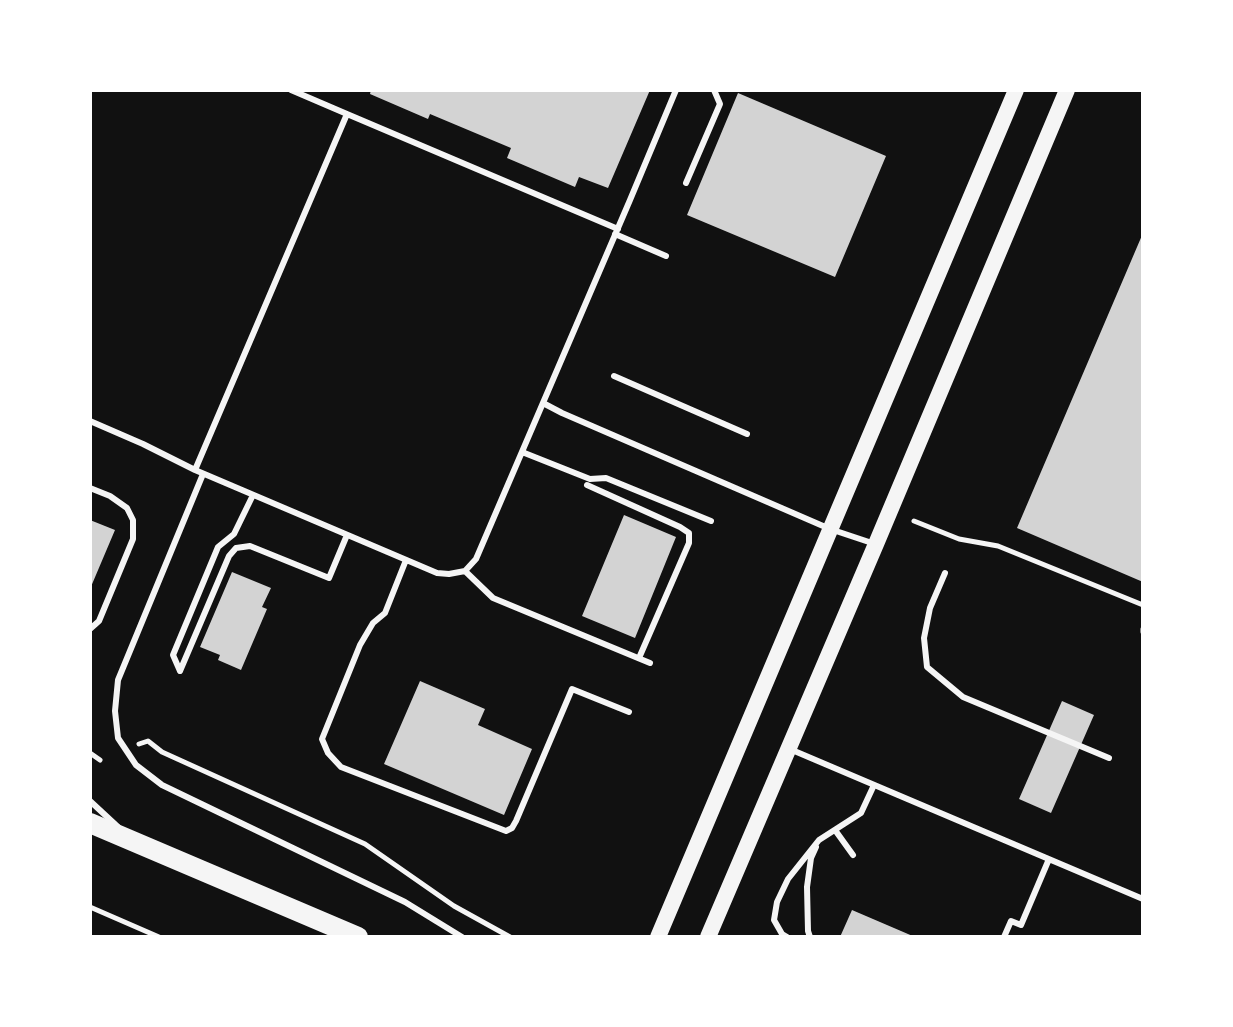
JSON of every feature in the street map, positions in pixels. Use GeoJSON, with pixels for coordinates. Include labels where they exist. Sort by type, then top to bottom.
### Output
{"type":"FeatureCollection","features":[{"type":"Feature","properties":{"kind":"main road"},"geometry":{"type":"LineString","coordinates":[[658,937],[1016,90]]}},
{"type":"Feature","properties":{"kind":"main road"},"geometry":{"type":"LineString","coordinates":[[708,937],[1067,90]]}},
{"type":"Feature","properties":{"kind":"main road"},"geometry":{"type":"LineString","coordinates":[[91,825],[358,937]]}},
{"type":"Feature","properties":{"kind":"lane"},"geometry":{"type":"LineString","coordinates":[[291,90],[616,231],[666,256]]}},
{"type":"Feature","properties":{"kind":"lane"},"geometry":{"type":"LineString","coordinates":[[90,421],[203,474],[437,573],[465,571],[476,559],[676,90]]}},
{"type":"Feature","properties":{"kind":"lane"},"geometry":{"type":"LineString","coordinates":[[686,183],[720,104],[714,90]]}},
{"type":"Feature","properties":{"kind":"lane"},"geometry":{"type":"LineString","coordinates":[[195,470],[347,114]]}},
{"type":"Feature","properties":{"kind":"lane"},"geometry":{"type":"LineString","coordinates":[[614,376],[747,434]]}},
{"type":"Feature","properties":{"kind":"lane"},"geometry":{"type":"LineString","coordinates":[[543,403],[830,529],[876,544]]}},
{"type":"Feature","properties":{"kind":"lane"},"geometry":{"type":"LineString","coordinates":[[522,452],[590,479],[606,478],[711,521]]}},
{"type":"Feature","properties":{"kind":"lane"},"geometry":{"type":"LineString","coordinates":[[203,474],[118,680],[115,711],[118,738],[136,765],[162,785],[405,902],[462,937]]}},
{"type":"Feature","properties":{"kind":"lane"},"geometry":{"type":"LineString","coordinates":[[587,485],[689,533],[689,543],[639,658]]}},
{"type":"Feature","properties":{"kind":"lane"},"geometry":{"type":"LineString","coordinates":[[90,488],[110,496],[127,508],[133,520],[133,539],[99,621],[90,629]]}},
{"type":"Feature","properties":{"kind":"lane"},"geometry":{"type":"LineString","coordinates":[[253,495],[234,534],[218,547],[173,655],[180,671],[229,556],[236,548],[250,546],[329,578],[347,535]]}},
{"type":"Feature","properties":{"kind":"lane"},"geometry":{"type":"LineString","coordinates":[[406,560],[385,613],[373,623],[360,645],[322,739],[328,753],[341,767],[506,831],[516,821],[572,689],[629,712]]}},
{"type":"Feature","properties":{"kind":"lane"},"geometry":{"type":"LineString","coordinates":[[465,571],[493,598],[650,663]]}},
{"type":"Feature","properties":{"kind":"lane"},"geometry":{"type":"LineString","coordinates":[[945,573],[930,608],[924,638],[927,667],[963,697],[1109,758]]}},
{"type":"Feature","properties":{"kind":"lane"},"geometry":{"type":"LineString","coordinates":[[788,748],[1143,899]]}},
{"type":"Feature","properties":{"kind":"lane"},"geometry":{"type":"LineString","coordinates":[[787,937],[774,920],[777,902],[788,879],[819,840],[861,813],[874,785]]}},
{"type":"Feature","properties":{"kind":"lane"},"geometry":{"type":"LineString","coordinates":[[90,801],[132,840]]}},
{"type":"Feature","properties":{"kind":"lane"},"geometry":{"type":"LineString","coordinates":[[835,830],[853,855]]}},
{"type":"Feature","properties":{"kind":"lane"},"geometry":{"type":"LineString","coordinates":[[810,937],[807,887],[811,858],[819,840]]}},
{"type":"Feature","properties":{"kind":"lane"},"geometry":{"type":"LineString","coordinates":[[1004,937],[1011,921],[1021,925],[1049,859]]}},
{"type":"Feature","properties":{"kind":"path"},"geometry":{"type":"LineString","coordinates":[[914,521],[959,539],[998,546],[1143,605]]}},
{"type":"Feature","properties":{"kind":"path"},"geometry":{"type":"LineString","coordinates":[[135,746],[148,741],[162,752],[365,844],[454,906],[510,937]]}},
{"type":"Feature","properties":{"kind":"path"},"geometry":{"type":"LineString","coordinates":[[90,753],[100,760]]}},
{"type":"Feature","properties":{"kind":"path"},"geometry":{"type":"LineString","coordinates":[[90,907],[159,937]]}},
{"type":"Feature","properties":{"kind":"building"},"geometry":{"type":"Polygon","coordinates":[[[371,90],[650,90],[608,188],[579,177],[575,187],[507,158],[511,148],[430,114],[428,119],[370,94],[371,90]]]}},
{"type":"Feature","properties":{"kind":"building"},"geometry":{"type":"Polygon","coordinates":[[[738,93],[886,156],[835,277],[687,215],[738,93]]]}},
{"type":"Feature","properties":{"kind":"building"},"geometry":{"type":"Polygon","coordinates":[[[1143,233],[1143,582],[1017,528],[1143,233]]]}},
{"type":"Feature","properties":{"kind":"building"},"geometry":{"type":"Polygon","coordinates":[[[624,515],[676,537],[635,638],[582,616],[624,515]]]}},
{"type":"Feature","properties":{"kind":"building"},"geometry":{"type":"Polygon","coordinates":[[[90,520],[115,530],[90,589],[90,520]]]}},
{"type":"Feature","properties":{"kind":"building"},"geometry":{"type":"Polygon","coordinates":[[[232,572],[271,588],[262,607],[267,609],[241,670],[218,660],[220,655],[200,647],[232,572]]]}},
{"type":"Feature","properties":{"kind":"building"},"geometry":{"type":"Polygon","coordinates":[[[420,681],[485,709],[478,725],[532,749],[504,815],[384,764],[420,681]]]}},
{"type":"Feature","properties":{"kind":"building"},"geometry":{"type":"Polygon","coordinates":[[[1062,701],[1094,715],[1051,813],[1019,799],[1062,701]]]}},
{"type":"Feature","properties":{"kind":"building"},"geometry":{"type":"Polygon","coordinates":[[[852,910],[915,937],[840,937],[852,910]]]}}]}
